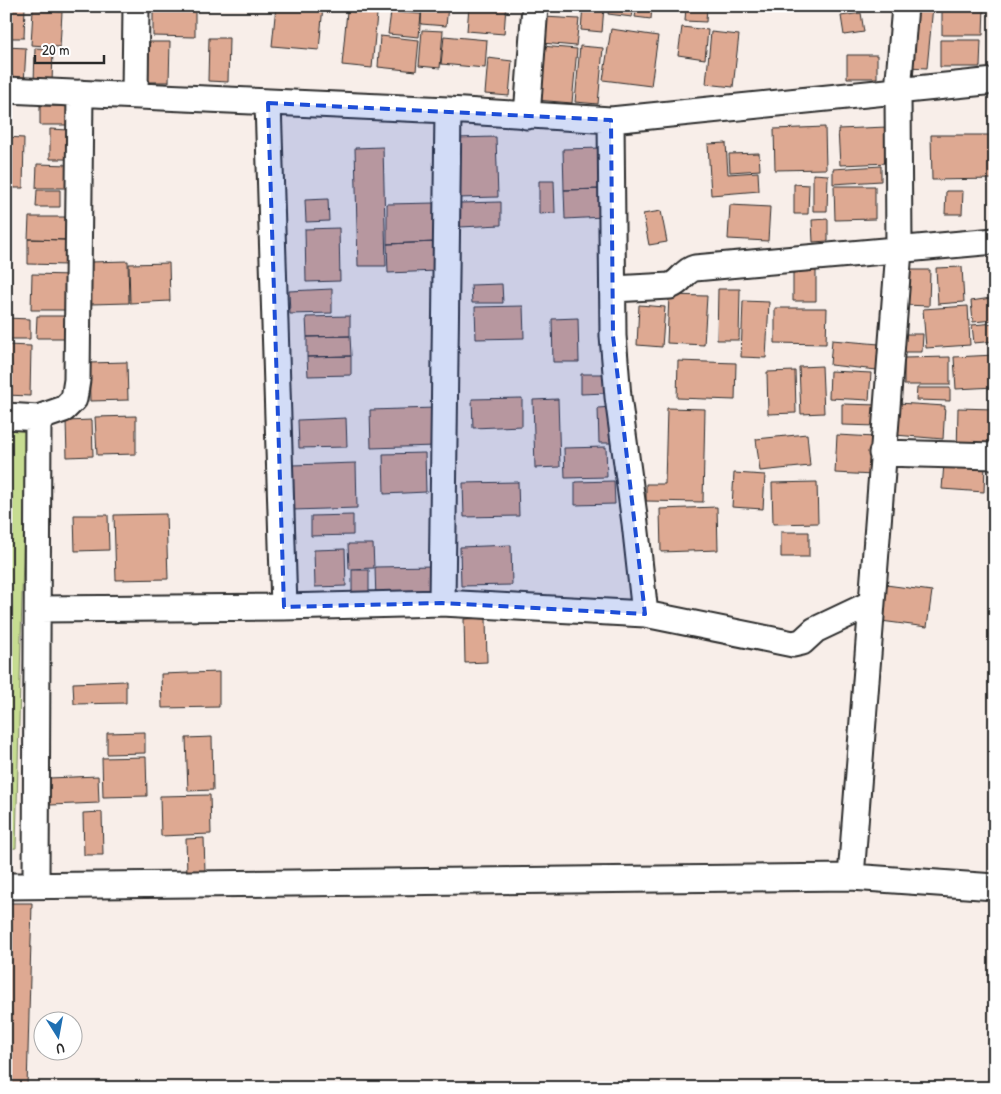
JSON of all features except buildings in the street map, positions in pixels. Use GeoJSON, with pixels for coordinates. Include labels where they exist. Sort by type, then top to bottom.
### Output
{"type":"FeatureCollection","features":[{"type":"Feature","properties":{"kind":"street"},"geometry":{"type":"LineString","coordinates":[[135,95],[136,6]]}},
{"type":"Feature","properties":{"kind":"street"},"geometry":{"type":"LineString","coordinates":[[527,116],[535,6]]}},
{"type":"Feature","properties":{"kind":"street"},"geometry":{"type":"LineString","coordinates":[[851,877],[899,250],[898,91],[905,6]]}},
{"type":"Feature","properties":{"kind":"street"},"geometry":{"type":"LineString","coordinates":[[6,90],[448,110],[611,120],[995,81]]}},
{"type":"Feature","properties":{"kind":"street"},"geometry":{"type":"LineString","coordinates":[[6,416],[38,418],[64,409],[74,399],[77,380],[80,93]]}},
{"type":"Feature","properties":{"kind":"street"},"geometry":{"type":"LineString","coordinates":[[268,103],[284,607]]}},
{"type":"Feature","properties":{"kind":"street"},"geometry":{"type":"LineString","coordinates":[[442,603],[448,110]]}},
{"type":"Feature","properties":{"kind":"street"},"geometry":{"type":"LineString","coordinates":[[611,120],[613,336],[618,397],[645,614]]}},
{"type":"Feature","properties":{"kind":"street"},"geometry":{"type":"LineString","coordinates":[[613,289],[670,286],[678,283],[687,270],[695,268],[995,241]]}},
{"type":"Feature","properties":{"kind":"street"},"geometry":{"type":"LineString","coordinates":[[36,885],[38,418]]}},
{"type":"Feature","properties":{"kind":"street"},"geometry":{"type":"LineString","coordinates":[[882,453],[995,456]]}},
{"type":"Feature","properties":{"kind":"street"},"geometry":{"type":"LineString","coordinates":[[38,609],[284,607],[442,603],[645,614],[792,644],[802,642],[815,630],[872,603]]}},
{"type":"Feature","properties":{"kind":"street"},"geometry":{"type":"LineString","coordinates":[[6,886],[851,877],[995,887]]}},
{"type":"Feature","properties":{"kind":"highlighted area"},"geometry":{"type":"Polygon","coordinates":[[[268,103],[611,120],[613,336],[645,614],[442,603],[284,607],[268,103]]]}},
{"type":"Feature","properties":{"kind":"green space"},"geometry":{"type":"Polygon","coordinates":[[[6,427],[26,427],[16,848],[6,849],[6,427]]]}},
{"type":"Feature","properties":{"kind":"railway"},"geometry":{"type":"LineString","coordinates":[[6,1083],[19,1088]]}}]}
